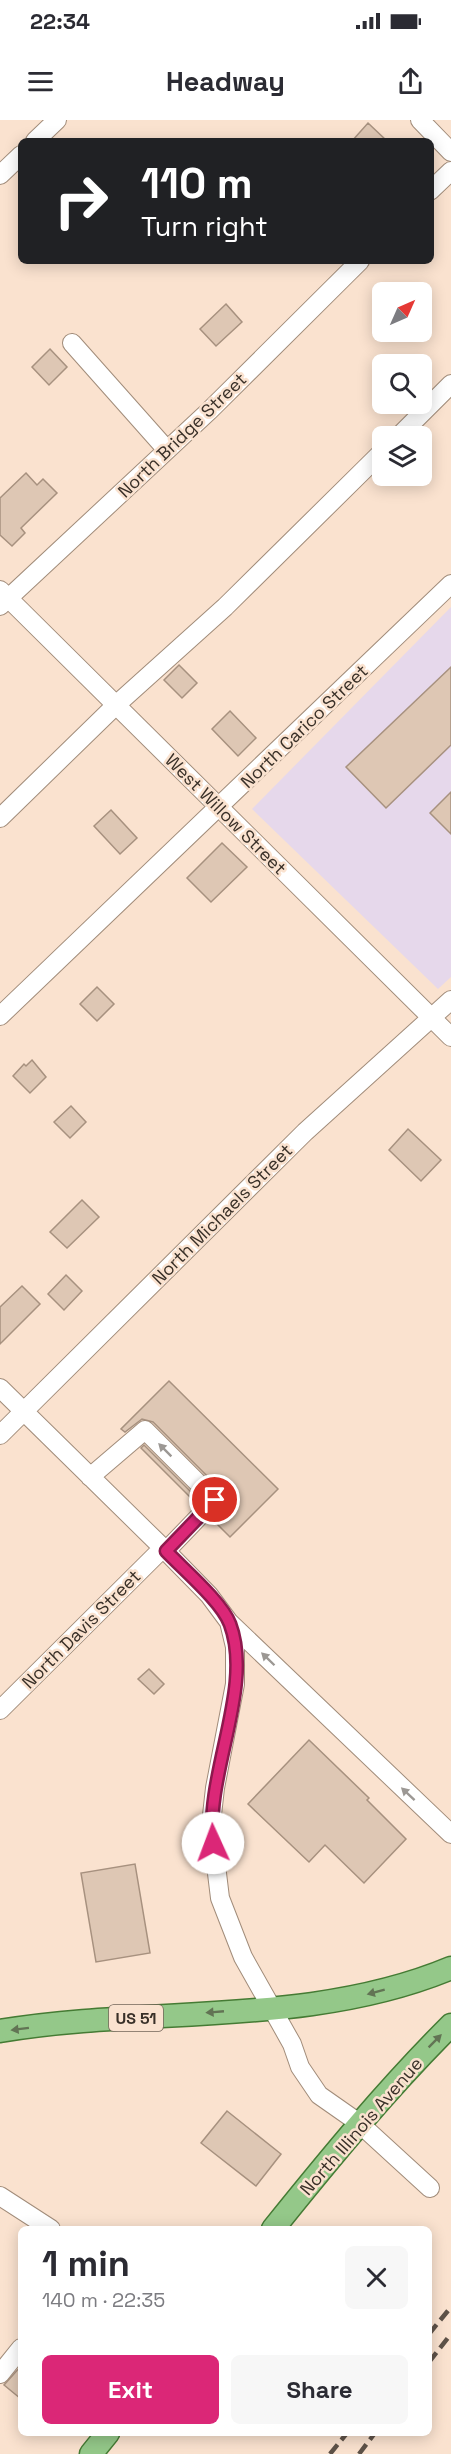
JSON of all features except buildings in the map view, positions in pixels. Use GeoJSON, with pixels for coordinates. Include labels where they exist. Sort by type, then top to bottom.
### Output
{"type":"FeatureCollection","features":[{"type":"Feature","properties":{"kind":"main road","name":"US 51"},"geometry":{"type":"LineString","coordinates":[[0,2031],[273,2007],[359,1997],[419,1981],[451,1968]]}},
{"type":"Feature","properties":{"kind":"main road","name":"North Illinois Avenue"},"geometry":{"type":"LineString","coordinates":[[275,2226],[359,2123],[406,2070],[451,2025]]}},
{"type":"Feature","properties":{"kind":"main road"},"geometry":{"type":"LineString","coordinates":[[91,2454],[106,2436]]}},
{"type":"Feature","properties":{"kind":"street"},"geometry":{"type":"LineString","coordinates":[[38,138],[57,120]]}},
{"type":"Feature","properties":{"kind":"street"},"geometry":{"type":"LineString","coordinates":[[420,120],[451,152]]}},
{"type":"Feature","properties":{"kind":"street"},"geometry":{"type":"LineString","coordinates":[[0,175],[18,158]]}},
{"type":"Feature","properties":{"kind":"street"},"geometry":{"type":"LineString","coordinates":[[434,187],[451,171]]}},
{"type":"Feature","properties":{"kind":"street","name":"North Bridge Street"},"geometry":{"type":"LineString","coordinates":[[3,598],[167,450],[357,264]]}},
{"type":"Feature","properties":{"kind":"street"},"geometry":{"type":"LineString","coordinates":[[72,343],[167,450]]}},
{"type":"Feature","properties":{"kind":"street"},"geometry":{"type":"LineString","coordinates":[[409,426],[451,384]]}},
{"type":"Feature","properties":{"kind":"street"},"geometry":{"type":"LineString","coordinates":[[0,818],[116,705],[225,607],[372,462]]}},
{"type":"Feature","properties":{"kind":"street","name":"North Carico Street"},"geometry":{"type":"LineString","coordinates":[[0,1016],[451,584]]}},
{"type":"Feature","properties":{"kind":"street","name":"West Willow Street"},"geometry":{"type":"LineString","coordinates":[[3,598],[116,705],[451,1037]]}},
{"type":"Feature","properties":{"kind":"street","name":"North Michaels Street"},"geometry":{"type":"LineString","coordinates":[[0,1435],[305,1132],[451,1000]]}},
{"type":"Feature","properties":{"kind":"street"},"geometry":{"type":"LineString","coordinates":[[0,1388],[164,1549],[209,1595],[229,1622],[451,1834]]}},
{"type":"Feature","properties":{"kind":"street","name":"North Davis Street"},"geometry":{"type":"LineString","coordinates":[[0,1710],[215,1500],[145,1430],[90,1478]]}},
{"type":"Feature","properties":{"kind":"street"},"geometry":{"type":"LineString","coordinates":[[229,1622],[235,1647],[235,1684],[215,1788],[211,1824],[220,1898],[243,1957],[273,2007],[292,2044],[300,2067],[320,2095],[359,2123],[430,2188]]}},
{"type":"Feature","properties":{"kind":"street"},"geometry":{"type":"LineString","coordinates":[[0,2196],[46,2226]]}},
{"type":"Feature","properties":{"kind":"street"},"geometry":{"type":"LineString","coordinates":[[0,2374],[18,2352]]}},
{"type":"Feature","properties":{"kind":"shaded area"},"geometry":{"type":"Polygon","coordinates":[[[451,607],[451,977],[438,989],[252,809],[451,607]]]}},
{"type":"Feature","properties":{"kind":"railway"},"geometry":{"type":"LineString","coordinates":[[432,2330],[451,2307]]}},
{"type":"Feature","properties":{"kind":"railway"},"geometry":{"type":"LineString","coordinates":[[432,2358],[451,2334]]}},
{"type":"Feature","properties":{"kind":"railway"},"geometry":{"type":"LineString","coordinates":[[330,2454],[345,2436]]}},
{"type":"Feature","properties":{"kind":"railway"},"geometry":{"type":"LineString","coordinates":[[359,2454],[373,2436]]}},
{"type":"Feature","properties":{"kind":"route"},"geometry":{"type":"LineString","coordinates":[[213,1843],[211,1824],[215,1788],[235,1684],[235,1647],[229,1622],[209,1595],[166,1551],[215,1500]]}}]}
